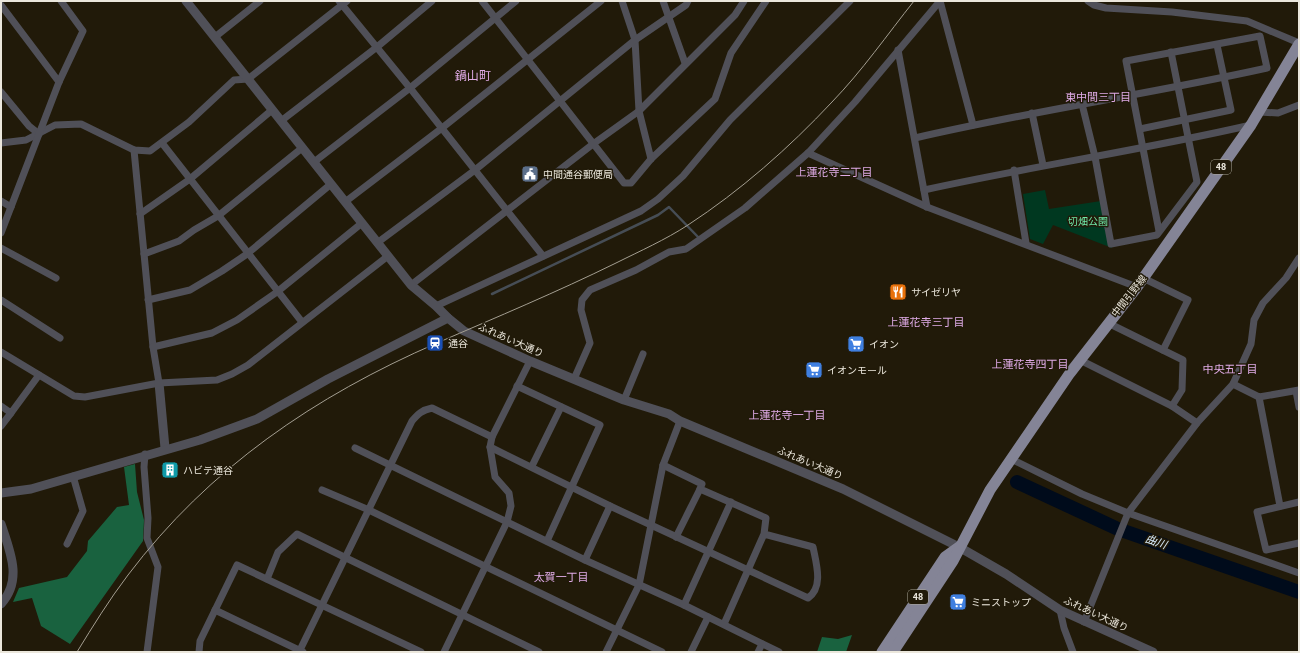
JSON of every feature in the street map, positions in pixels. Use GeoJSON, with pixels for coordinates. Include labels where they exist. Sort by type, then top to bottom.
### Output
{"type":"FeatureCollection","features":[{"type":"Feature","properties":{"kind":"main road","name":"中間引野線"},"geometry":{"type":"LineString","coordinates":[[894,652],[953,561],[959,547],[996,483],[1080,360],[1140,282],[1251,125],[1299,43]]}},
{"type":"Feature","properties":{"kind":"main road","name":"中間引野線"},"geometry":{"type":"LineString","coordinates":[[882,652],[945,557],[959,547]]}},
{"type":"Feature","properties":{"kind":"street"},"geometry":{"type":"LineString","coordinates":[[1,233],[59,82],[83,31],[61,1]]}},
{"type":"Feature","properties":{"kind":"street","name":"ふれあい大通り"},"geometry":{"type":"LineString","coordinates":[[186,1],[411,285],[464,331],[530,361],[624,400],[669,414],[680,421],[834,485],[959,547],[1006,574],[1060,610],[1153,652]]}},
{"type":"Feature","properties":{"kind":"street"},"geometry":{"type":"LineString","coordinates":[[215,37],[260,1]]}},
{"type":"Feature","properties":{"kind":"street"},"geometry":{"type":"LineString","coordinates":[[281,121],[377,47],[432,1]]}},
{"type":"Feature","properties":{"kind":"street"},"geometry":{"type":"LineString","coordinates":[[482,1],[624,183],[631,183],[651,159],[715,99],[731,53],[766,1]]}},
{"type":"Feature","properties":{"kind":"street"},"geometry":{"type":"LineString","coordinates":[[314,162],[410,88],[516,1]]}},
{"type":"Feature","properties":{"kind":"street"},"geometry":{"type":"LineString","coordinates":[[345,202],[442,128],[601,1]]}},
{"type":"Feature","properties":{"kind":"street"},"geometry":{"type":"LineString","coordinates":[[622,1],[635,40],[639,111],[651,159]]}},
{"type":"Feature","properties":{"kind":"street"},"geometry":{"type":"LineString","coordinates":[[663,1],[685,63]]}},
{"type":"Feature","properties":{"kind":"street"},"geometry":{"type":"LineString","coordinates":[[377,244],[475,170],[561,102],[635,40],[686,5],[688,1]]}},
{"type":"Feature","properties":{"kind":"street"},"geometry":{"type":"LineString","coordinates":[[411,285],[508,212],[593,144],[639,111],[735,14],[744,1]]}},
{"type":"Feature","properties":{"kind":"street"},"geometry":{"type":"LineString","coordinates":[[436,306],[641,211],[658,199],[683,176],[730,120],[850,1]]}},
{"type":"Feature","properties":{"kind":"street"},"geometry":{"type":"LineString","coordinates":[[574,379],[590,343],[581,310],[582,300],[590,290],[636,270],[670,252],[686,249],[745,208],[808,152],[855,102],[940,1]]}},
{"type":"Feature","properties":{"kind":"street"},"geometry":{"type":"LineString","coordinates":[[940,1],[973,125]]}},
{"type":"Feature","properties":{"kind":"street"},"geometry":{"type":"LineString","coordinates":[[1088,1],[1094,5],[1106,8],[1172,12],[1247,21],[1299,43]]}},
{"type":"Feature","properties":{"kind":"street"},"geometry":{"type":"LineString","coordinates":[[1,143],[26,140],[55,125],[81,124],[134,150],[150,151],[189,122],[234,80],[248,79],[343,2],[543,256]]}},
{"type":"Feature","properties":{"kind":"street"},"geometry":{"type":"LineString","coordinates":[[1,5],[59,82]]}},
{"type":"Feature","properties":{"kind":"street"},"geometry":{"type":"LineString","coordinates":[[915,138],[1032,113],[1134,94],[1179,86],[1267,68],[1260,36],[1217,45],[1171,52],[1126,62],[1134,94],[1159,231]]}},
{"type":"Feature","properties":{"kind":"street"},"geometry":{"type":"LineString","coordinates":[[1140,129],[1231,110],[1217,45]]}},
{"type":"Feature","properties":{"kind":"street"},"geometry":{"type":"LineString","coordinates":[[898,50],[915,138],[926,207]]}},
{"type":"Feature","properties":{"kind":"street"},"geometry":{"type":"LineString","coordinates":[[1082,104],[1095,157],[1112,244],[1157,235],[1197,182],[1186,120],[1171,52]]}},
{"type":"Feature","properties":{"kind":"street"},"geometry":{"type":"LineString","coordinates":[[1,92],[29,126],[39,134]]}},
{"type":"Feature","properties":{"kind":"street"},"geometry":{"type":"LineString","coordinates":[[1259,112],[1278,113],[1299,105]]}},
{"type":"Feature","properties":{"kind":"street"},"geometry":{"type":"LineString","coordinates":[[140,214],[190,179],[272,110]]}},
{"type":"Feature","properties":{"kind":"street"},"geometry":{"type":"LineString","coordinates":[[1032,113],[1043,165]]}},
{"type":"Feature","properties":{"kind":"street"},"geometry":{"type":"LineString","coordinates":[[924,190],[1014,170],[1144,148],[1251,125]]}},
{"type":"Feature","properties":{"kind":"street"},"geometry":{"type":"LineString","coordinates":[[162,143],[247,254],[302,322]]}},
{"type":"Feature","properties":{"kind":"street"},"geometry":{"type":"LineString","coordinates":[[144,254],[179,241],[218,216],[302,148]]}},
{"type":"Feature","properties":{"kind":"street"},"geometry":{"type":"LineString","coordinates":[[134,150],[148,300],[153,347],[159,383],[165,448]]}},
{"type":"Feature","properties":{"kind":"street"},"geometry":{"type":"LineString","coordinates":[[808,152],[926,207],[1188,300],[1163,350]]}},
{"type":"Feature","properties":{"kind":"street"},"geometry":{"type":"LineString","coordinates":[[1014,170],[1026,243]]}},
{"type":"Feature","properties":{"kind":"street"},"geometry":{"type":"LineString","coordinates":[[148,300],[190,290],[247,254],[331,184]]}},
{"type":"Feature","properties":{"kind":"street"},"geometry":{"type":"LineString","coordinates":[[1,201],[11,207]]}},
{"type":"Feature","properties":{"kind":"street"},"geometry":{"type":"LineString","coordinates":[[153,347],[212,334],[237,320],[277,292],[362,223]]}},
{"type":"Feature","properties":{"kind":"street"},"geometry":{"type":"LineString","coordinates":[[1,248],[56,278]]}},
{"type":"Feature","properties":{"kind":"street"},"geometry":{"type":"LineString","coordinates":[[1,352],[74,396],[85,397],[159,383],[217,380],[248,365],[388,256]]}},
{"type":"Feature","properties":{"kind":"street"},"geometry":{"type":"LineString","coordinates":[[1084,622],[1117,538],[1127,517],[1197,423],[1233,384],[1251,344],[1254,320],[1263,303],[1286,278],[1299,258]]}},
{"type":"Feature","properties":{"kind":"street"},"geometry":{"type":"LineString","coordinates":[[1,300],[60,338]]}},
{"type":"Feature","properties":{"kind":"street"},"geometry":{"type":"LineString","coordinates":[[1,493],[31,489],[165,448],[211,436],[257,419],[328,379],[448,318]]}},
{"type":"Feature","properties":{"kind":"street"},"geometry":{"type":"LineString","coordinates":[[1108,323],[1183,360],[1182,390],[1172,406]]}},
{"type":"Feature","properties":{"kind":"street"},"geometry":{"type":"LineString","coordinates":[[624,400],[643,354]]}},
{"type":"Feature","properties":{"kind":"street"},"geometry":{"type":"LineString","coordinates":[[1080,360],[1172,406],[1197,423]]}},
{"type":"Feature","properties":{"kind":"street"},"geometry":{"type":"LineString","coordinates":[[444,652],[507,522],[511,506],[509,493],[495,477],[490,447],[492,437],[530,361]]}},
{"type":"Feature","properties":{"kind":"street"},"geometry":{"type":"LineString","coordinates":[[1,426],[39,375]]}},
{"type":"Feature","properties":{"kind":"street"},"geometry":{"type":"LineString","coordinates":[[1233,384],[1259,398],[1297,390],[1299,407]]}},
{"type":"Feature","properties":{"kind":"street"},"geometry":{"type":"LineString","coordinates":[[517,386],[600,424],[547,541]]}},
{"type":"Feature","properties":{"kind":"street"},"geometry":{"type":"LineString","coordinates":[[1259,398],[1280,506]]}},
{"type":"Feature","properties":{"kind":"street"},"geometry":{"type":"LineString","coordinates":[[1,406],[11,413]]}},
{"type":"Feature","properties":{"kind":"street"},"geometry":{"type":"LineString","coordinates":[[532,466],[560,407]]}},
{"type":"Feature","properties":{"kind":"street"},"geometry":{"type":"LineString","coordinates":[[216,610],[301,652],[322,605],[412,422],[418,414],[425,409],[432,408],[492,437]]}},
{"type":"Feature","properties":{"kind":"street"},"geometry":{"type":"LineString","coordinates":[[606,652],[639,585],[663,465],[680,421]]}},
{"type":"Feature","properties":{"kind":"street"},"geometry":{"type":"LineString","coordinates":[[490,447],[532,466],[610,506],[808,598],[814,594],[818,581],[813,547],[764,534]]}},
{"type":"Feature","properties":{"kind":"street"},"geometry":{"type":"LineString","coordinates":[[355,448],[585,560],[724,624],[779,652]]}},
{"type":"Feature","properties":{"kind":"street"},"geometry":{"type":"LineString","coordinates":[[145,454],[144,473],[148,518],[147,538],[158,567],[147,652]]}},
{"type":"Feature","properties":{"kind":"street"},"geometry":{"type":"LineString","coordinates":[[1010,462],[1082,494],[1127,517],[1299,573]]}},
{"type":"Feature","properties":{"kind":"street"},"geometry":{"type":"LineString","coordinates":[[663,465],[702,484],[676,537]]}},
{"type":"Feature","properties":{"kind":"street"},"geometry":{"type":"LineString","coordinates":[[67,544],[83,510],[73,476]]}},
{"type":"Feature","properties":{"kind":"street"},"geometry":{"type":"LineString","coordinates":[[700,489],[766,518],[764,534],[724,624]]}},
{"type":"Feature","properties":{"kind":"street"},"geometry":{"type":"LineString","coordinates":[[322,490],[369,510],[662,652]]}},
{"type":"Feature","properties":{"kind":"street"},"geometry":{"type":"LineString","coordinates":[[684,605],[730,502]]}},
{"type":"Feature","properties":{"kind":"street"},"geometry":{"type":"LineString","coordinates":[[1299,502],[1257,512],[1266,550],[1299,544]]}},
{"type":"Feature","properties":{"kind":"street"},"geometry":{"type":"LineString","coordinates":[[585,560],[610,506]]}},
{"type":"Feature","properties":{"kind":"street"},"geometry":{"type":"LineString","coordinates":[[1,524],[12,556],[14,574],[13,584],[1,604]]}},
{"type":"Feature","properties":{"kind":"street"},"geometry":{"type":"LineString","coordinates":[[266,579],[278,552],[297,534],[539,652]]}},
{"type":"Feature","properties":{"kind":"street"},"geometry":{"type":"LineString","coordinates":[[199,652],[200,641],[237,566],[420,652]]}},
{"type":"Feature","properties":{"kind":"street"},"geometry":{"type":"LineString","coordinates":[[1060,610],[1064,628],[1073,652]]}},
{"type":"Feature","properties":{"kind":"street"},"geometry":{"type":"LineString","coordinates":[[691,652],[708,617]]}},
{"type":"Feature","properties":{"kind":"street"},"geometry":{"type":"LineString","coordinates":[[758,652],[762,644]]}},
{"type":"Feature","properties":{"kind":"green space","name":"切畑公園"},"geometry":{"type":"Polygon","coordinates":[[[1045,190],[1049,209],[1101,201],[1112,248],[1053,225],[1043,244],[1030,239],[1023,194],[1045,190]]]}},
{"type":"Feature","properties":{"kind":"green space"},"geometry":{"type":"Polygon","coordinates":[[[135,464],[137,492],[144,520],[143,541],[70,644],[41,626],[32,598],[13,602],[19,588],[67,577],[87,551],[88,541],[117,507],[129,505],[124,467],[135,464]]]}},
{"type":"Feature","properties":{"kind":"green space"},"geometry":{"type":"Polygon","coordinates":[[[852,635],[846,652],[817,652],[822,637],[838,639],[852,635]]]}},
{"type":"Feature","properties":{"kind":"waterway"},"geometry":{"type":"LineString","coordinates":[[492,294],[658,215],[669,207],[698,237]]}},
{"type":"Feature","properties":{"kind":"waterway","name":"曲川"},"geometry":{"type":"LineString","coordinates":[[1017,482],[1118,529],[1299,592]]}},
{"type":"Feature","properties":{"kind":"tram line"},"geometry":{"type":"LineString","coordinates":[[77,652],[121,584],[160,536],[193,501],[229,469],[267,439],[307,411],[392,364],[594,274],[688,225],[745,183],[799,136],[854,78],[914,1]]}},
{"type":"Feature","properties":{"kind":"place","name":"中間通谷郵便局"},"geometry":{"type":"Point","coordinates":[530,174]}},
{"type":"Feature","properties":{"kind":"place","name":"サイゼリヤ"},"geometry":{"type":"Point","coordinates":[898,292]}},
{"type":"Feature","properties":{"kind":"place","name":"通谷"},"geometry":{"type":"Point","coordinates":[435,343]}},
{"type":"Feature","properties":{"kind":"place","name":"イオン"},"geometry":{"type":"Point","coordinates":[856,344]}},
{"type":"Feature","properties":{"kind":"place","name":"イオンモール"},"geometry":{"type":"Point","coordinates":[814,370]}},
{"type":"Feature","properties":{"kind":"place","name":"ハビテ通谷"},"geometry":{"type":"Point","coordinates":[170,470]}},
{"type":"Feature","properties":{"kind":"place","name":"ミニストップ"},"geometry":{"type":"Point","coordinates":[958,602]}},
{"type":"Feature","properties":{"kind":"district","name":"鍋山町"},"geometry":{"type":"Point","coordinates":[473,76]}},
{"type":"Feature","properties":{"kind":"district","name":"東中間三丁目"},"geometry":{"type":"Point","coordinates":[1098,97]}},
{"type":"Feature","properties":{"kind":"district","name":"上蓮花寺二丁目"},"geometry":{"type":"Point","coordinates":[834,172]}},
{"type":"Feature","properties":{"kind":"district","name":"上蓮花寺三丁目"},"geometry":{"type":"Point","coordinates":[926,322]}},
{"type":"Feature","properties":{"kind":"district","name":"上蓮花寺四丁目"},"geometry":{"type":"Point","coordinates":[1030,364]}},
{"type":"Feature","properties":{"kind":"district","name":"中央五丁目"},"geometry":{"type":"Point","coordinates":[1230,369]}},
{"type":"Feature","properties":{"kind":"district","name":"上蓮花寺一丁目"},"geometry":{"type":"Point","coordinates":[787,415]}},
{"type":"Feature","properties":{"kind":"district","name":"太賀一丁目"},"geometry":{"type":"Point","coordinates":[561,577]}}]}
